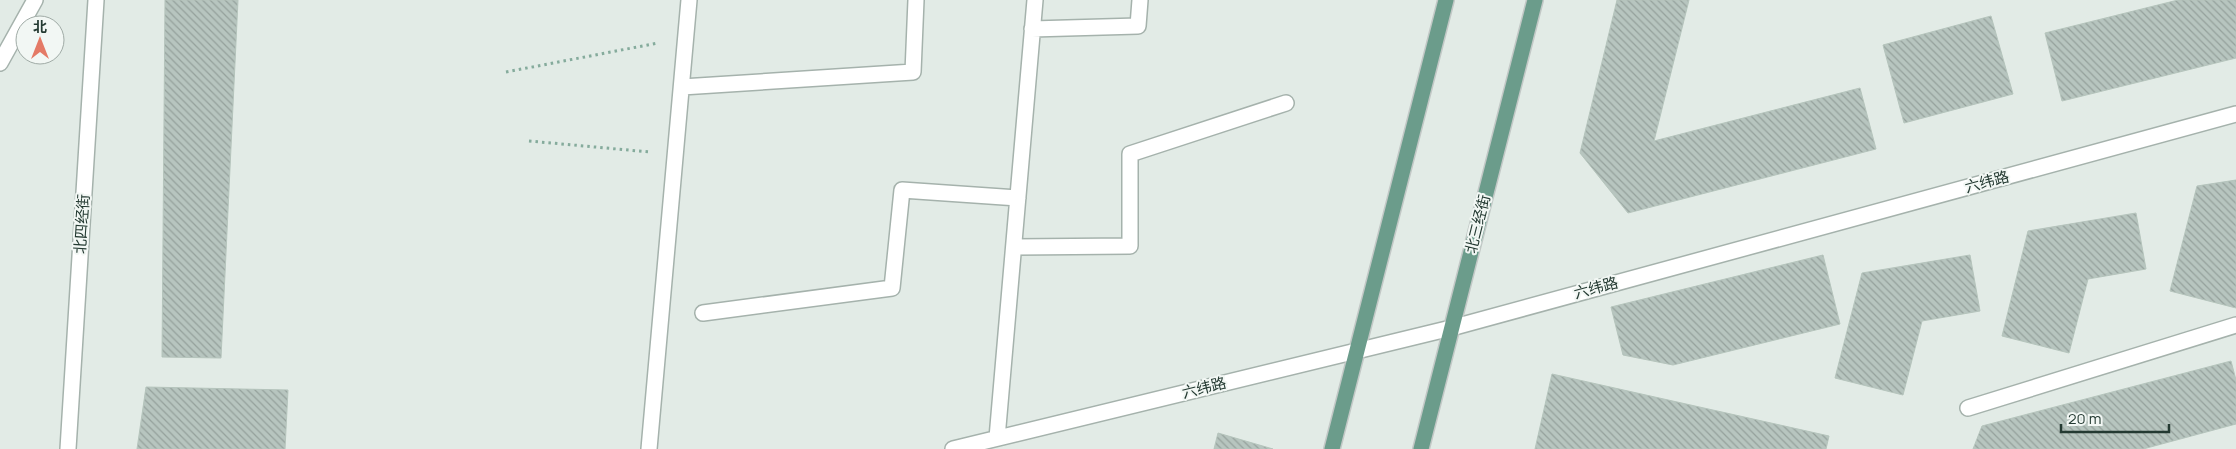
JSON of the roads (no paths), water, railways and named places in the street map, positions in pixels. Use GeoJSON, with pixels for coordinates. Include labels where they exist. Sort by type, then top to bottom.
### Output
{"type":"FeatureCollection","features":[{"type":"Feature","properties":{"kind":"main road"},"geometry":{"type":"LineString","coordinates":[[1332,449],[1446,0]]}},
{"type":"Feature","properties":{"kind":"main road","name":"北三经街"},"geometry":{"type":"LineString","coordinates":[[1421,449],[1535,0]]}},
{"type":"Feature","properties":{"kind":"street"},"geometry":{"type":"LineString","coordinates":[[0,63],[35,0]]}},
{"type":"Feature","properties":{"kind":"street","name":"北四经街"},"geometry":{"type":"LineString","coordinates":[[68,449],[96,0]]}},
{"type":"Feature","properties":{"kind":"street"},"geometry":{"type":"LineString","coordinates":[[649,449],[689,0]]}},
{"type":"Feature","properties":{"kind":"street"},"geometry":{"type":"LineString","coordinates":[[682,87],[914,72],[916,0]]}},
{"type":"Feature","properties":{"kind":"street"},"geometry":{"type":"LineString","coordinates":[[997,438],[1035,0]]}},
{"type":"Feature","properties":{"kind":"street"},"geometry":{"type":"LineString","coordinates":[[1032,29],[1138,26],[1140,0]]}},
{"type":"Feature","properties":{"kind":"street"},"geometry":{"type":"LineString","coordinates":[[1014,247],[1130,246],[1130,154],[1286,103]]}},
{"type":"Feature","properties":{"kind":"street","name":"六纬路"},"geometry":{"type":"LineString","coordinates":[[953,449],[1451,328],[2236,114]]}},
{"type":"Feature","properties":{"kind":"street"},"geometry":{"type":"LineString","coordinates":[[704,313],[892,288],[902,190],[1018,198]]}},
{"type":"Feature","properties":{"kind":"street"},"geometry":{"type":"LineString","coordinates":[[1968,408],[2236,325]]}}]}
